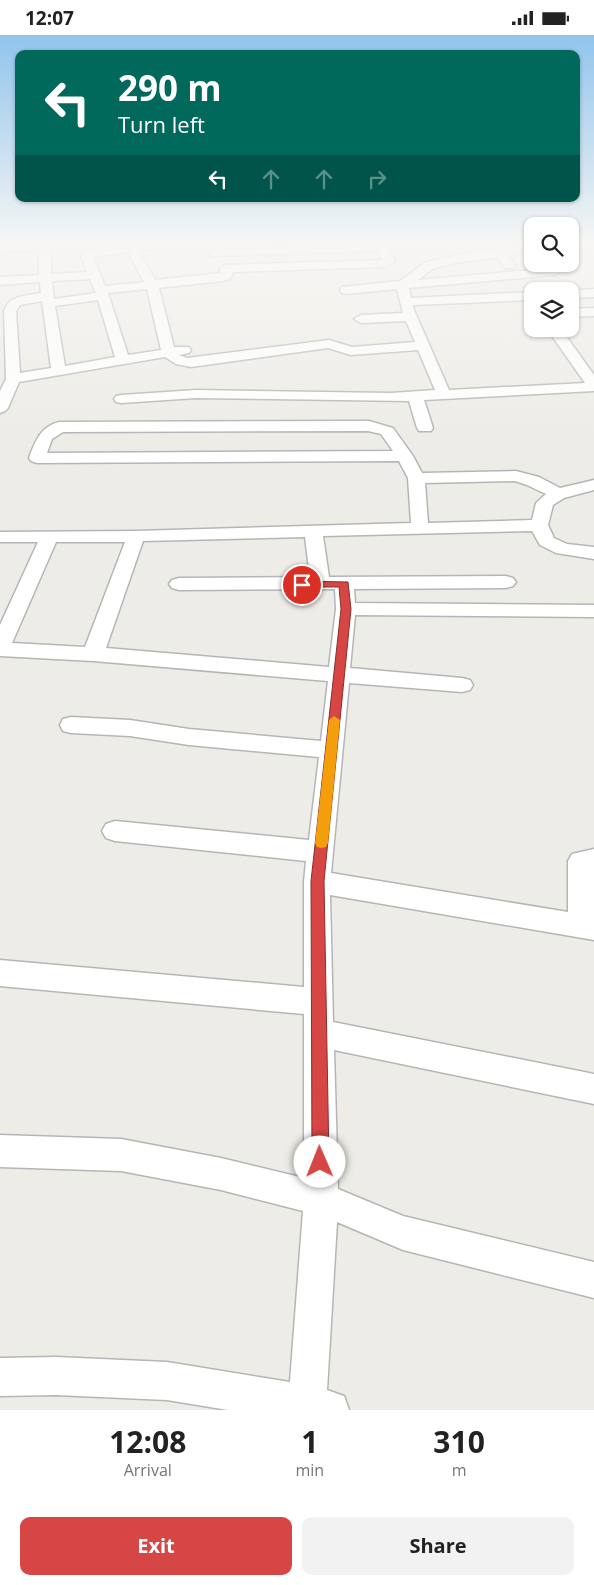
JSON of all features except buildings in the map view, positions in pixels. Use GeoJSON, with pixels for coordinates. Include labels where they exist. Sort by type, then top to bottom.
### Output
{"type":"FeatureCollection","features":[{"type":"Feature","properties":{"kind":"street"},"geometry":{"type":"LineString","coordinates":[[49,308],[59,372]]}},
{"type":"Feature","properties":{"kind":"street"},"geometry":{"type":"LineString","coordinates":[[107,308],[123,361]]}},
{"type":"Feature","properties":{"kind":"street"},"geometry":{"type":"LineString","coordinates":[[158,308],[169,353],[176,360],[185,363],[328,344],[357,351],[423,346]]}},
{"type":"Feature","properties":{"kind":"street"},"geometry":{"type":"LineString","coordinates":[[408,308],[444,395]]}},
{"type":"Feature","properties":{"kind":"street"},"geometry":{"type":"LineString","coordinates":[[0,408],[13,379],[5,311]]}},
{"type":"Feature","properties":{"kind":"street"},"geometry":{"type":"LineString","coordinates":[[579,313],[594,312]]}},
{"type":"Feature","properties":{"kind":"street"},"geometry":{"type":"LineString","coordinates":[[361,319],[411,317]]}},
{"type":"Feature","properties":{"kind":"street"},"geometry":{"type":"LineString","coordinates":[[560,337],[594,386]]}},
{"type":"Feature","properties":{"kind":"street"},"geometry":{"type":"LineString","coordinates":[[13,379],[215,346]]}},
{"type":"Feature","properties":{"kind":"street"},"geometry":{"type":"LineString","coordinates":[[121,399],[196,394],[415,396],[594,386]]}},
{"type":"Feature","properties":{"kind":"street"},"geometry":{"type":"LineString","coordinates":[[178,457],[191,427],[196,394]]}},
{"type":"Feature","properties":{"kind":"street"},"geometry":{"type":"LineString","coordinates":[[415,396],[425,428]]}},
{"type":"Feature","properties":{"kind":"street"},"geometry":{"type":"LineString","coordinates":[[404,456],[37,458],[45,437],[60,427],[380,427],[387,431],[404,456],[416,478],[420,528]]}},
{"type":"Feature","properties":{"kind":"street"},"geometry":{"type":"LineString","coordinates":[[416,478],[516,475],[533,481],[558,495]]}},
{"type":"Feature","properties":{"kind":"street"},"geometry":{"type":"LineString","coordinates":[[594,485],[558,495],[545,503],[539,525],[546,541],[563,549],[594,553]]}},
{"type":"Feature","properties":{"kind":"street"},"geometry":{"type":"LineString","coordinates":[[0,537],[49,538],[539,525]]}},
{"type":"Feature","properties":{"kind":"street"},"geometry":{"type":"LineString","coordinates":[[313,531],[320,585]]}},
{"type":"Feature","properties":{"kind":"street"},"geometry":{"type":"LineString","coordinates":[[93,654],[136,536]]}},
{"type":"Feature","properties":{"kind":"street"},"geometry":{"type":"LineString","coordinates":[[49,538],[0,648],[339,673],[462,685]]}},
{"type":"Feature","properties":{"kind":"street"},"geometry":{"type":"LineString","coordinates":[[179,584],[320,585],[506,582]]}},
{"type":"Feature","properties":{"kind":"street"},"geometry":{"type":"LineString","coordinates":[[0,1377],[56,1376],[166,1381],[314,1408],[321,1199],[318,1033],[319,867],[346,609],[344,584]]}},
{"type":"Feature","properties":{"kind":"street"},"geometry":{"type":"LineString","coordinates":[[346,609],[594,611]]}},
{"type":"Feature","properties":{"kind":"street"},"geometry":{"type":"LineString","coordinates":[[71,725],[130,728],[189,737],[331,750]]}},
{"type":"Feature","properties":{"kind":"street"},"geometry":{"type":"LineString","coordinates":[[115,831],[319,867],[588,927],[581,861],[594,861]]}},
{"type":"Feature","properties":{"kind":"street"},"geometry":{"type":"LineString","coordinates":[[0,973],[318,1002]]}},
{"type":"Feature","properties":{"kind":"street"},"geometry":{"type":"LineString","coordinates":[[318,1033],[594,1089]]}},
{"type":"Feature","properties":{"kind":"street"},"geometry":{"type":"LineString","coordinates":[[0,1151],[121,1155],[221,1174],[321,1199],[403,1233],[594,1280]]}},
{"type":"Feature","properties":{"kind":"slow traffic"},"geometry":{"type":"LineString","coordinates":[[321,843],[334,720]]}},
{"type":"Feature","properties":{"kind":"route"},"geometry":{"type":"LineString","coordinates":[[302,585],[344,584],[346,609],[317,881],[320,1162]]}}]}
